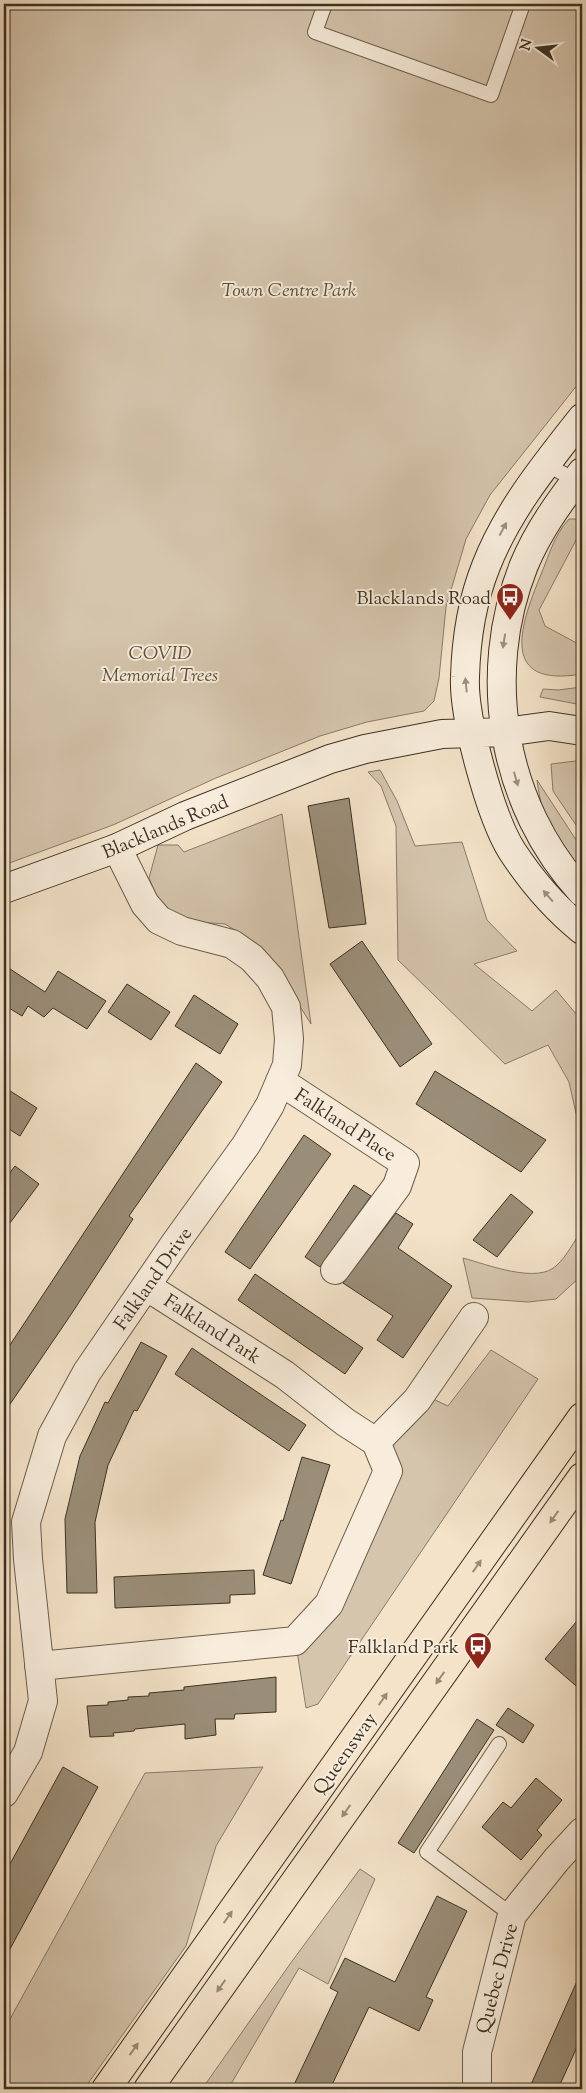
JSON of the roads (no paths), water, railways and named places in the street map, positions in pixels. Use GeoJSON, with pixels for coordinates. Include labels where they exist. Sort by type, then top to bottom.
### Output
{"type":"FeatureCollection","features":[{"type":"Feature","properties":{"kind":"highway","name":"Queensway"},"geometry":{"type":"LineString","coordinates":[[106,2089],[582,1417]]}},
{"type":"Feature","properties":{"kind":"highway","name":"Queensway"},"geometry":{"type":"LineString","coordinates":[[148,2089],[582,1478]]}},
{"type":"Feature","properties":{"kind":"street"},"geometry":{"type":"LineString","coordinates":[[582,418],[514,508],[504,526],[486,566],[475,597],[464,679],[472,733],[487,790],[511,850],[555,904],[582,930]]}},
{"type":"Feature","properties":{"kind":"street"},"geometry":{"type":"LineString","coordinates":[[580,479],[537,537],[514,594],[502,655],[505,732],[516,780],[526,806],[554,857],[582,892]]}},
{"type":"Feature","properties":{"kind":"street","name":"Blacklands Road"},"geometry":{"type":"LineString","coordinates":[[4,890],[117,848],[185,816],[330,759],[365,749],[442,734],[505,732],[549,726],[582,731]]}},
{"type":"Feature","properties":{"kind":"street","name":"Falkland Drive"},"geometry":{"type":"LineString","coordinates":[[4,1793],[28,1752],[43,1700],[28,1559],[26,1522],[52,1436],[87,1372],[246,1145],[270,1105],[287,1065],[288,1031],[286,1007],[270,978],[252,958],[232,944],[182,930],[159,920],[145,904],[117,848]]}},
{"type":"Feature","properties":{"kind":"street","name":"Falkland Place"},"geometry":{"type":"LineString","coordinates":[[280,1081],[405,1163],[397,1186],[335,1270]]}},
{"type":"Feature","properties":{"kind":"street","name":"Falkland Park"},"geometry":{"type":"LineString","coordinates":[[146,1286],[285,1375],[345,1422],[376,1442]]}},
{"type":"Feature","properties":{"kind":"street"},"geometry":{"type":"LineString","coordinates":[[39,1666],[295,1641],[329,1604],[388,1471],[376,1442],[417,1400],[474,1317]]}},
{"type":"Feature","properties":{"kind":"street","name":"Quebec Drive"},"geometry":{"type":"LineString","coordinates":[[477,2089],[477,2052],[512,1915],[557,1859],[582,1832]]}},
{"type":"Feature","properties":{"kind":"lane"},"geometry":{"type":"LineString","coordinates":[[326,4],[315,32],[491,95],[522,4]]}},
{"type":"Feature","properties":{"kind":"lane"},"geometry":{"type":"LineString","coordinates":[[546,464],[580,479]]}},
{"type":"Feature","properties":{"kind":"lane"},"geometry":{"type":"LineString","coordinates":[[499,1744],[427,1852],[512,1915]]}},
{"type":"Feature","properties":{"kind":"place","name":"Blacklands Road"},"geometry":{"type":"Point","coordinates":[510,621]}},
{"type":"Feature","properties":{"kind":"place","name":"Falkland Park"},"geometry":{"type":"Point","coordinates":[478,1670]}},
{"type":"Feature","properties":{"kind":"park label","name":"Town Centre Park"},"geometry":{"type":"Point","coordinates":[289,289]}},
{"type":"Feature","properties":{"kind":"park label","name":"COVID Memorial Trees"},"geometry":{"type":"Point","coordinates":[160,663]}}]}
